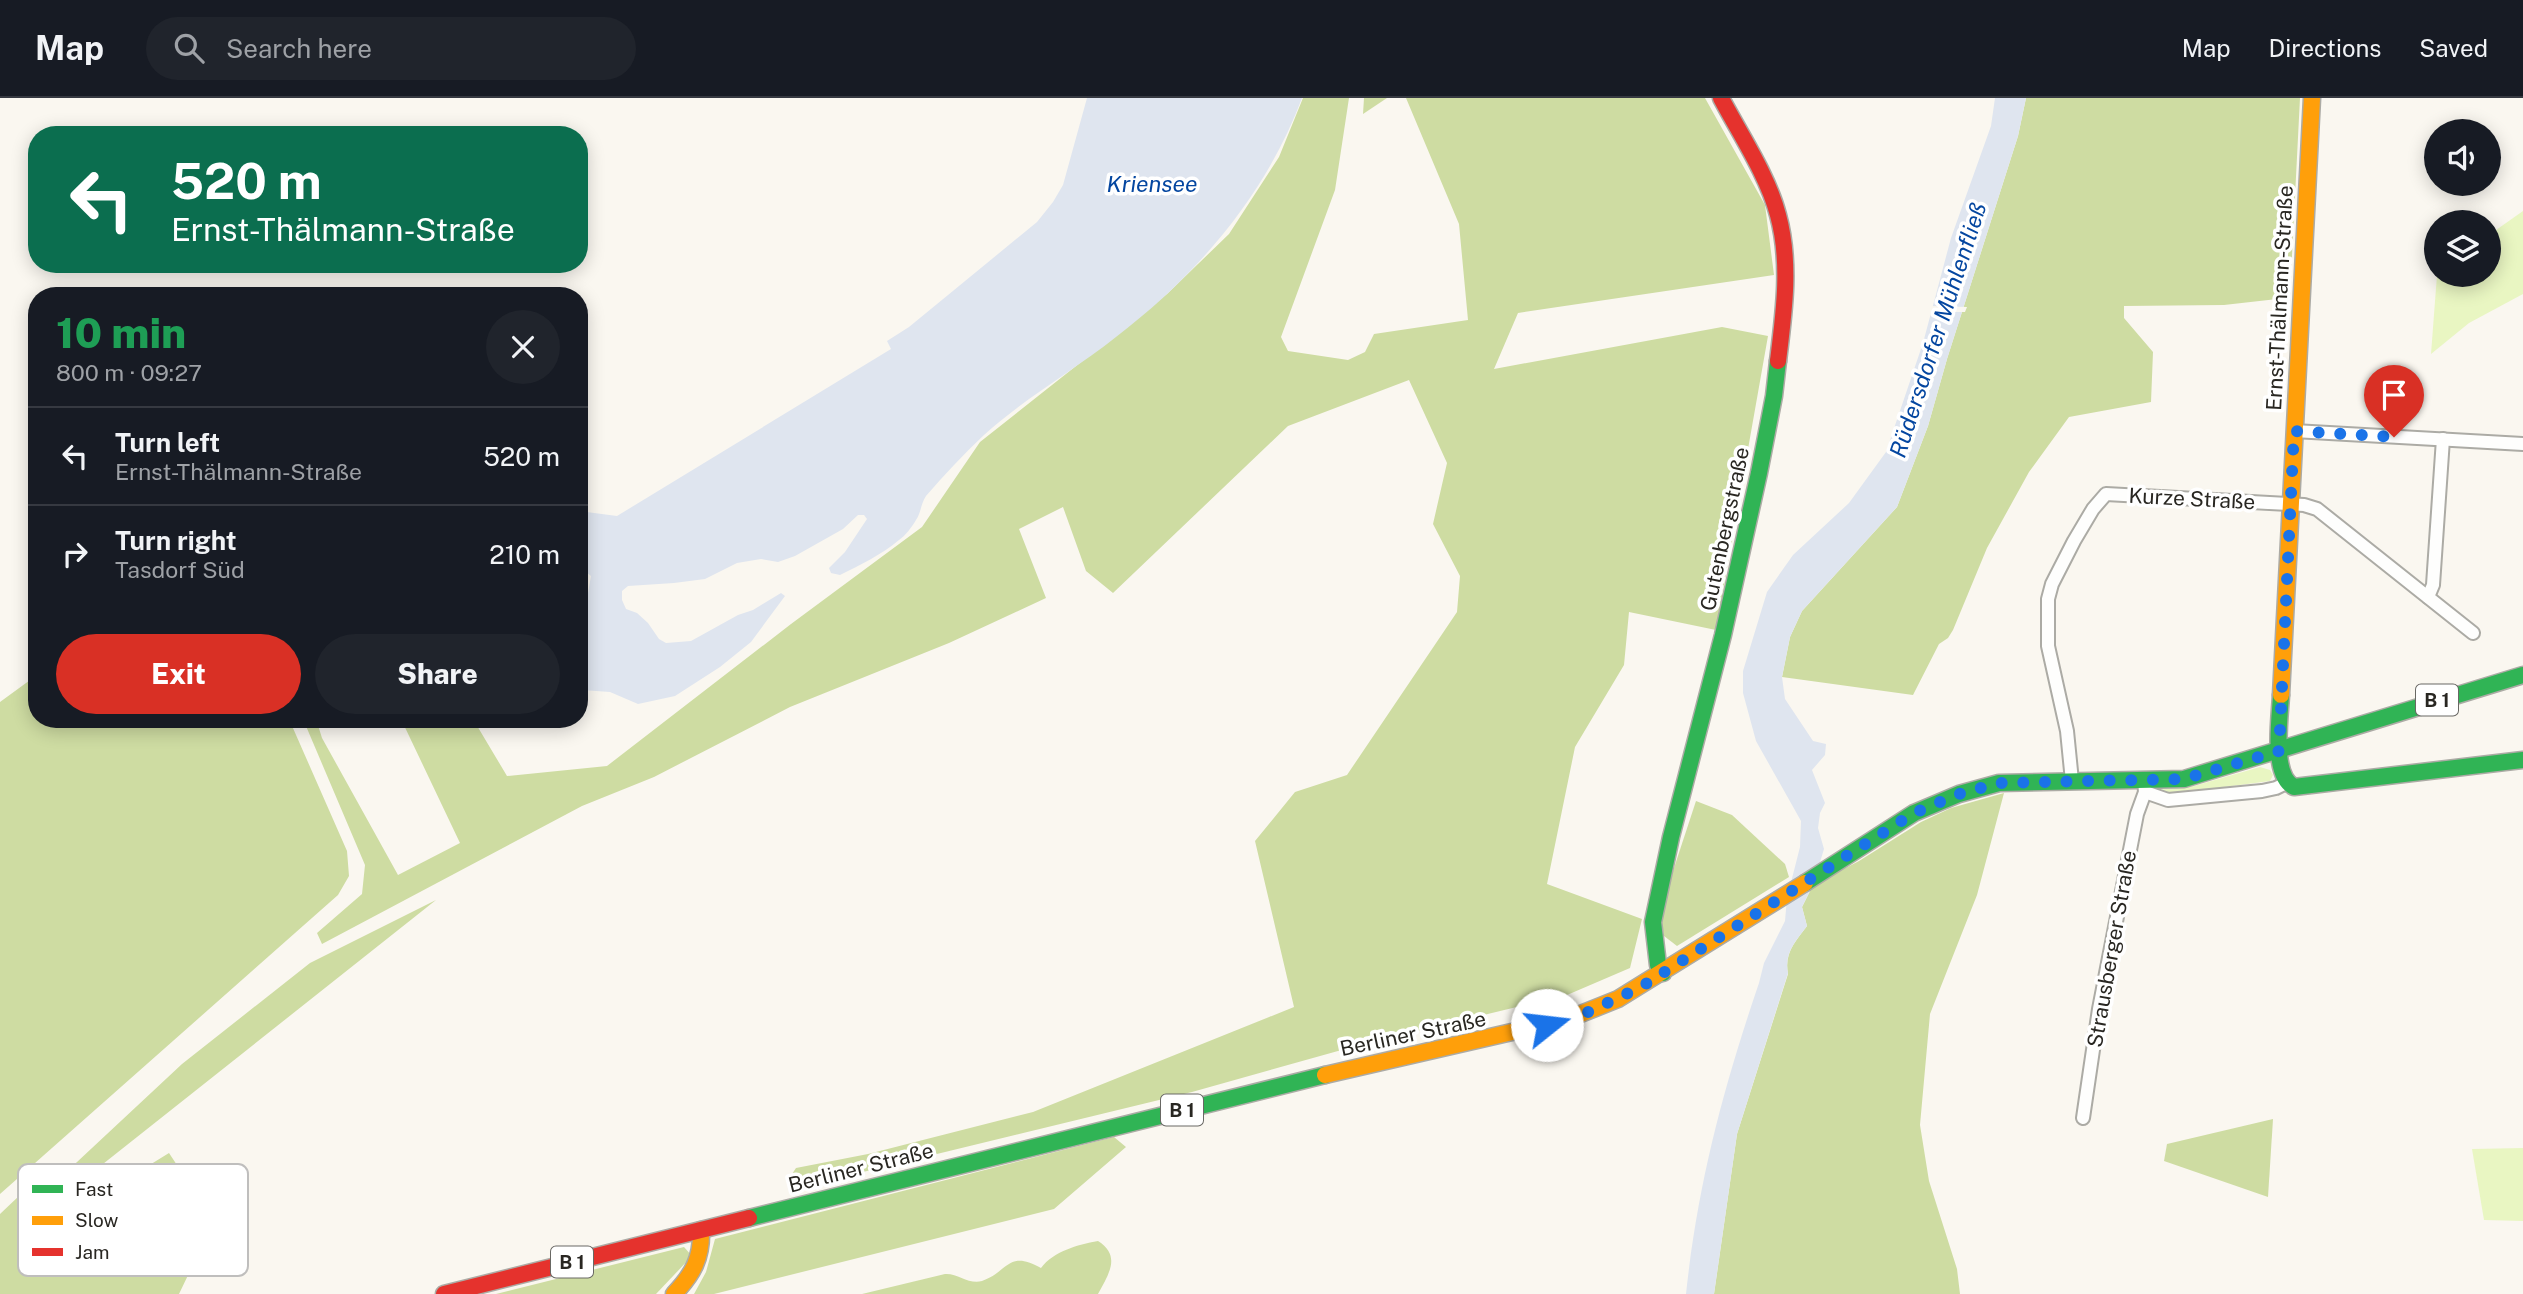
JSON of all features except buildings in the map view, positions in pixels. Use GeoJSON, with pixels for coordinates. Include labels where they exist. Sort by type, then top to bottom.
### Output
{"type":"FeatureCollection","features":[{"type":"Feature","properties":{"kind":"main road","name":"Gutenbergstraße"},"geometry":{"type":"LineString","coordinates":[[1663,973],[1658,965],[1653,922],[1671,837],[1723,635],[1759,473],[1774,396],[1784,310],[1785,267],[1778,215],[1763,179],[1721,98]]}},
{"type":"Feature","properties":{"kind":"main road","name":"Ernst-Thälmann-Straße"},"geometry":{"type":"LineString","coordinates":[[2286,783],[2279,751],[2312,98]]}},
{"type":"Feature","properties":{"kind":"main road","name":"Berliner Straße"},"geometry":{"type":"LineString","coordinates":[[701,1230],[1414,1053],[1506,1035],[1568,1019],[1618,999],[1914,813],[1959,794],[1999,783],[2072,781],[2145,786],[2184,779],[2523,674]]}},
{"type":"Feature","properties":{"kind":"main road"},"geometry":{"type":"LineString","coordinates":[[2286,783],[2292,787],[2305,787],[2523,760]]}},
{"type":"Feature","properties":{"kind":"main road"},"geometry":{"type":"LineString","coordinates":[[674,1294],[693,1274],[699,1263],[703,1247],[701,1230]]}},
{"type":"Feature","properties":{"kind":"main road","name":"B 1"},"geometry":{"type":"LineString","coordinates":[[444,1294],[701,1230]]}},
{"type":"Feature","properties":{"kind":"street"},"geometry":{"type":"LineString","coordinates":[[2294,431],[2523,444]]}},
{"type":"Feature","properties":{"kind":"street"},"geometry":{"type":"LineString","coordinates":[[2428,597],[2433,584],[2443,439]]}},
{"type":"Feature","properties":{"kind":"street","name":"Kurze Straße"},"geometry":{"type":"LineString","coordinates":[[2072,781],[2067,731],[2048,646],[2048,599],[2052,584],[2074,541],[2101,497],[2106,494],[2291,505]]}},
{"type":"Feature","properties":{"kind":"street"},"geometry":{"type":"LineString","coordinates":[[2291,505],[2316,509],[2473,633]]}},
{"type":"Feature","properties":{"kind":"street"},"geometry":{"type":"LineString","coordinates":[[2145,786],[2168,800],[2262,791],[2286,783]]}},
{"type":"Feature","properties":{"kind":"street","name":"Strausberger Straße"},"geometry":{"type":"LineString","coordinates":[[2083,1118],[2116,915],[2145,786]]}},
{"type":"Feature","properties":{"kind":"green space"},"geometry":{"type":"Polygon","coordinates":[[[1303,98],[1349,98],[1335,190],[1281,337],[1288,351],[1348,360],[1365,352],[1374,334],[1468,320],[1459,224],[1406,98],[1705,98],[1765,205],[1774,275],[1518,313],[1494,369],[1722,327],[1768,336],[1716,630],[1629,612],[1624,665],[1575,747],[1547,884],[1642,919],[1630,968],[1567,995],[1363,1044],[1192,1092],[826,1181],[790,1177],[796,1168],[868,1154],[1033,1112],[1294,1007],[1255,841],[1295,792],[1347,775],[1457,612],[1460,576],[1433,524],[1447,463],[1409,380],[1288,426],[1113,593],[1086,571],[1063,507],[1019,529],[1046,598],[949,643],[790,707],[654,777],[582,806],[322,944],[317,933],[362,894],[365,865],[307,728],[319,728],[398,875],[460,843],[405,728],[478,728],[507,776],[607,766],[922,527],[980,442],[1167,294],[1229,234],[1279,157],[1303,98]]]}},
{"type":"Feature","properties":{"kind":"green space"},"geometry":{"type":"Polygon","coordinates":[[[1364,98],[1387,98],[1363,114],[1364,98]]]}},
{"type":"Feature","properties":{"kind":"green space"},"geometry":{"type":"Polygon","coordinates":[[[2026,98],[2300,98],[2291,275],[2287,276],[2286,298],[2224,305],[2124,306],[2124,318],[2153,352],[2151,402],[2069,417],[2029,472],[1987,548],[1953,630],[1948,638],[1939,644],[1913,695],[1782,677],[1790,637],[1802,611],[1897,507],[1928,426],[2018,136],[2026,98]]]}},
{"type":"Feature","properties":{"kind":"green space"},"geometry":{"type":"Polygon","coordinates":[[[2523,211],[2523,294],[2469,323],[2431,354],[2436,287],[2501,287],[2501,227],[2523,211]]]}},
{"type":"Feature","properties":{"kind":"green space"},"geometry":{"type":"Polygon","coordinates":[[[28,682],[28,728],[293,728],[347,851],[349,876],[338,895],[34,1164],[18,1164],[18,1178],[0,1194],[0,702],[28,682]]]}},
{"type":"Feature","properties":{"kind":"green space"},"geometry":{"type":"Polygon","coordinates":[[[2260,767],[2270,770],[2273,775],[2270,781],[2179,793],[2156,792],[2194,786],[2260,767]]]}},
{"type":"Feature","properties":{"kind":"green space"},"geometry":{"type":"Polygon","coordinates":[[[2004,793],[1977,895],[1930,1014],[1920,1125],[1929,1181],[1957,1269],[1960,1294],[1714,1294],[1737,1134],[1788,974],[1789,954],[1807,926],[1802,907],[1813,885],[1859,861],[1921,822],[1951,808],[2004,793]]]}},
{"type":"Feature","properties":{"kind":"green space"},"geometry":{"type":"Polygon","coordinates":[[[1696,801],[1732,815],[1785,864],[1789,877],[1677,946],[1664,936],[1661,919],[1673,871],[1696,801]]]}},
{"type":"Feature","properties":{"kind":"green space"},"geometry":{"type":"Polygon","coordinates":[[[436,900],[103,1164],[75,1164],[182,1064],[310,963],[436,900]]]}},
{"type":"Feature","properties":{"kind":"green space"},"geometry":{"type":"Polygon","coordinates":[[[2273,1119],[2268,1197],[2164,1161],[2167,1144],[2273,1119]]]}},
{"type":"Feature","properties":{"kind":"green space"},"geometry":{"type":"Polygon","coordinates":[[[1114,1137],[1126,1147],[1054,1209],[714,1294],[694,1294],[706,1272],[715,1239],[1114,1137]]]}},
{"type":"Feature","properties":{"kind":"green space"},"geometry":{"type":"Polygon","coordinates":[[[2523,1148],[2523,1221],[2484,1220],[2472,1149],[2523,1148]]]}},
{"type":"Feature","properties":{"kind":"green space"},"geometry":{"type":"Polygon","coordinates":[[[169,1153],[176,1164],[151,1164],[169,1153]]]}},
{"type":"Feature","properties":{"kind":"green space"},"geometry":{"type":"Polygon","coordinates":[[[18,1197],[18,1276],[188,1276],[179,1294],[0,1294],[0,1214],[18,1197]]]}},
{"type":"Feature","properties":{"kind":"green space"},"geometry":{"type":"Polygon","coordinates":[[[1098,1241],[1110,1253],[1111,1266],[1098,1294],[862,1294],[945,1274],[982,1281],[1015,1261],[1041,1268],[1059,1253],[1098,1241]]]}},
{"type":"Feature","properties":{"kind":"green space"},"geometry":{"type":"Polygon","coordinates":[[[684,1247],[692,1256],[656,1294],[496,1294],[684,1247]]]}},
{"type":"Feature","properties":{"kind":"water","name":"Kriensee"},"geometry":{"type":"Polygon","coordinates":[[[1087,98],[1302,98],[1269,168],[1249,200],[1201,260],[1146,313],[984,435],[926,496],[918,517],[901,538],[878,555],[840,575],[831,573],[829,568],[845,552],[867,519],[864,515],[858,515],[843,529],[795,556],[778,562],[761,559],[737,563],[705,579],[628,586],[622,591],[626,609],[637,613],[659,639],[666,643],[691,641],[781,593],[785,596],[751,642],[720,667],[675,696],[638,704],[610,692],[588,690],[588,593],[591,576],[588,574],[588,512],[617,516],[891,349],[887,341],[909,327],[1037,222],[1063,185],[1087,98]]]}},
{"type":"Feature","properties":{"kind":"water","name":"Rüdersdorfer Mühlenfließ"},"geometry":{"type":"Polygon","coordinates":[[[1995,98],[2026,98],[2018,136],[1928,426],[1897,507],[1802,611],[1790,637],[1782,677],[1785,699],[1813,741],[1826,744],[1825,755],[1812,770],[1825,803],[1820,813],[1818,828],[1824,849],[1813,885],[1802,907],[1807,926],[1789,954],[1788,973],[1737,1134],[1714,1294],[1686,1294],[1697,1213],[1714,1136],[1764,963],[1785,921],[1787,898],[1800,847],[1801,821],[1756,741],[1743,693],[1743,671],[1767,592],[1793,555],[1849,503],[1886,452],[1923,343],[1951,238],[1991,126],[1995,98]]]}},
{"type":"Feature","properties":{"kind":"pier"},"geometry":{"type":"Polygon","coordinates":[[[1929,306],[1967,307],[1965,312],[1928,312],[1929,306]]]}},
{"type":"Feature","properties":{"kind":"traffic: fast"},"geometry":{"type":"LineString","coordinates":[[1663,973],[1658,965],[1653,922],[1671,837],[1723,635],[1759,473],[1778,361]]}},
{"type":"Feature","properties":{"kind":"traffic: fast"},"geometry":{"type":"LineString","coordinates":[[1805,883],[1914,813],[1959,794],[1999,783],[2184,779],[2523,675]]}},
{"type":"Feature","properties":{"kind":"traffic: fast"},"geometry":{"type":"LineString","coordinates":[[2281,695],[2278,745],[2282,771],[2294,787],[2523,760]]}},
{"type":"Feature","properties":{"kind":"traffic: fast"},"geometry":{"type":"LineString","coordinates":[[749,1218],[1325,1075]]}},
{"type":"Feature","properties":{"kind":"traffic: slow"},"geometry":{"type":"LineString","coordinates":[[2281,695],[2312,98]]}},
{"type":"Feature","properties":{"kind":"traffic: slow"},"geometry":{"type":"LineString","coordinates":[[1325,1075],[1568,1019],[1618,999],[1805,883]]}},
{"type":"Feature","properties":{"kind":"traffic: slow"},"geometry":{"type":"LineString","coordinates":[[674,1294],[695,1265],[700,1249],[701,1230]]}},
{"type":"Feature","properties":{"kind":"traffic: jam"},"geometry":{"type":"LineString","coordinates":[[1721,98],[1768,185],[1782,233],[1785,288],[1778,361]]}},
{"type":"Feature","properties":{"kind":"traffic: jam"},"geometry":{"type":"LineString","coordinates":[[444,1294],[749,1218]]}},
{"type":"Feature","properties":{"kind":"route"},"geometry":{"type":"LineString","coordinates":[[1547,1025],[1588,1012],[1641,987],[1914,813],[1959,794],[1999,783],[2184,779],[2279,751],[2294,431],[2394,437]]}}]}
